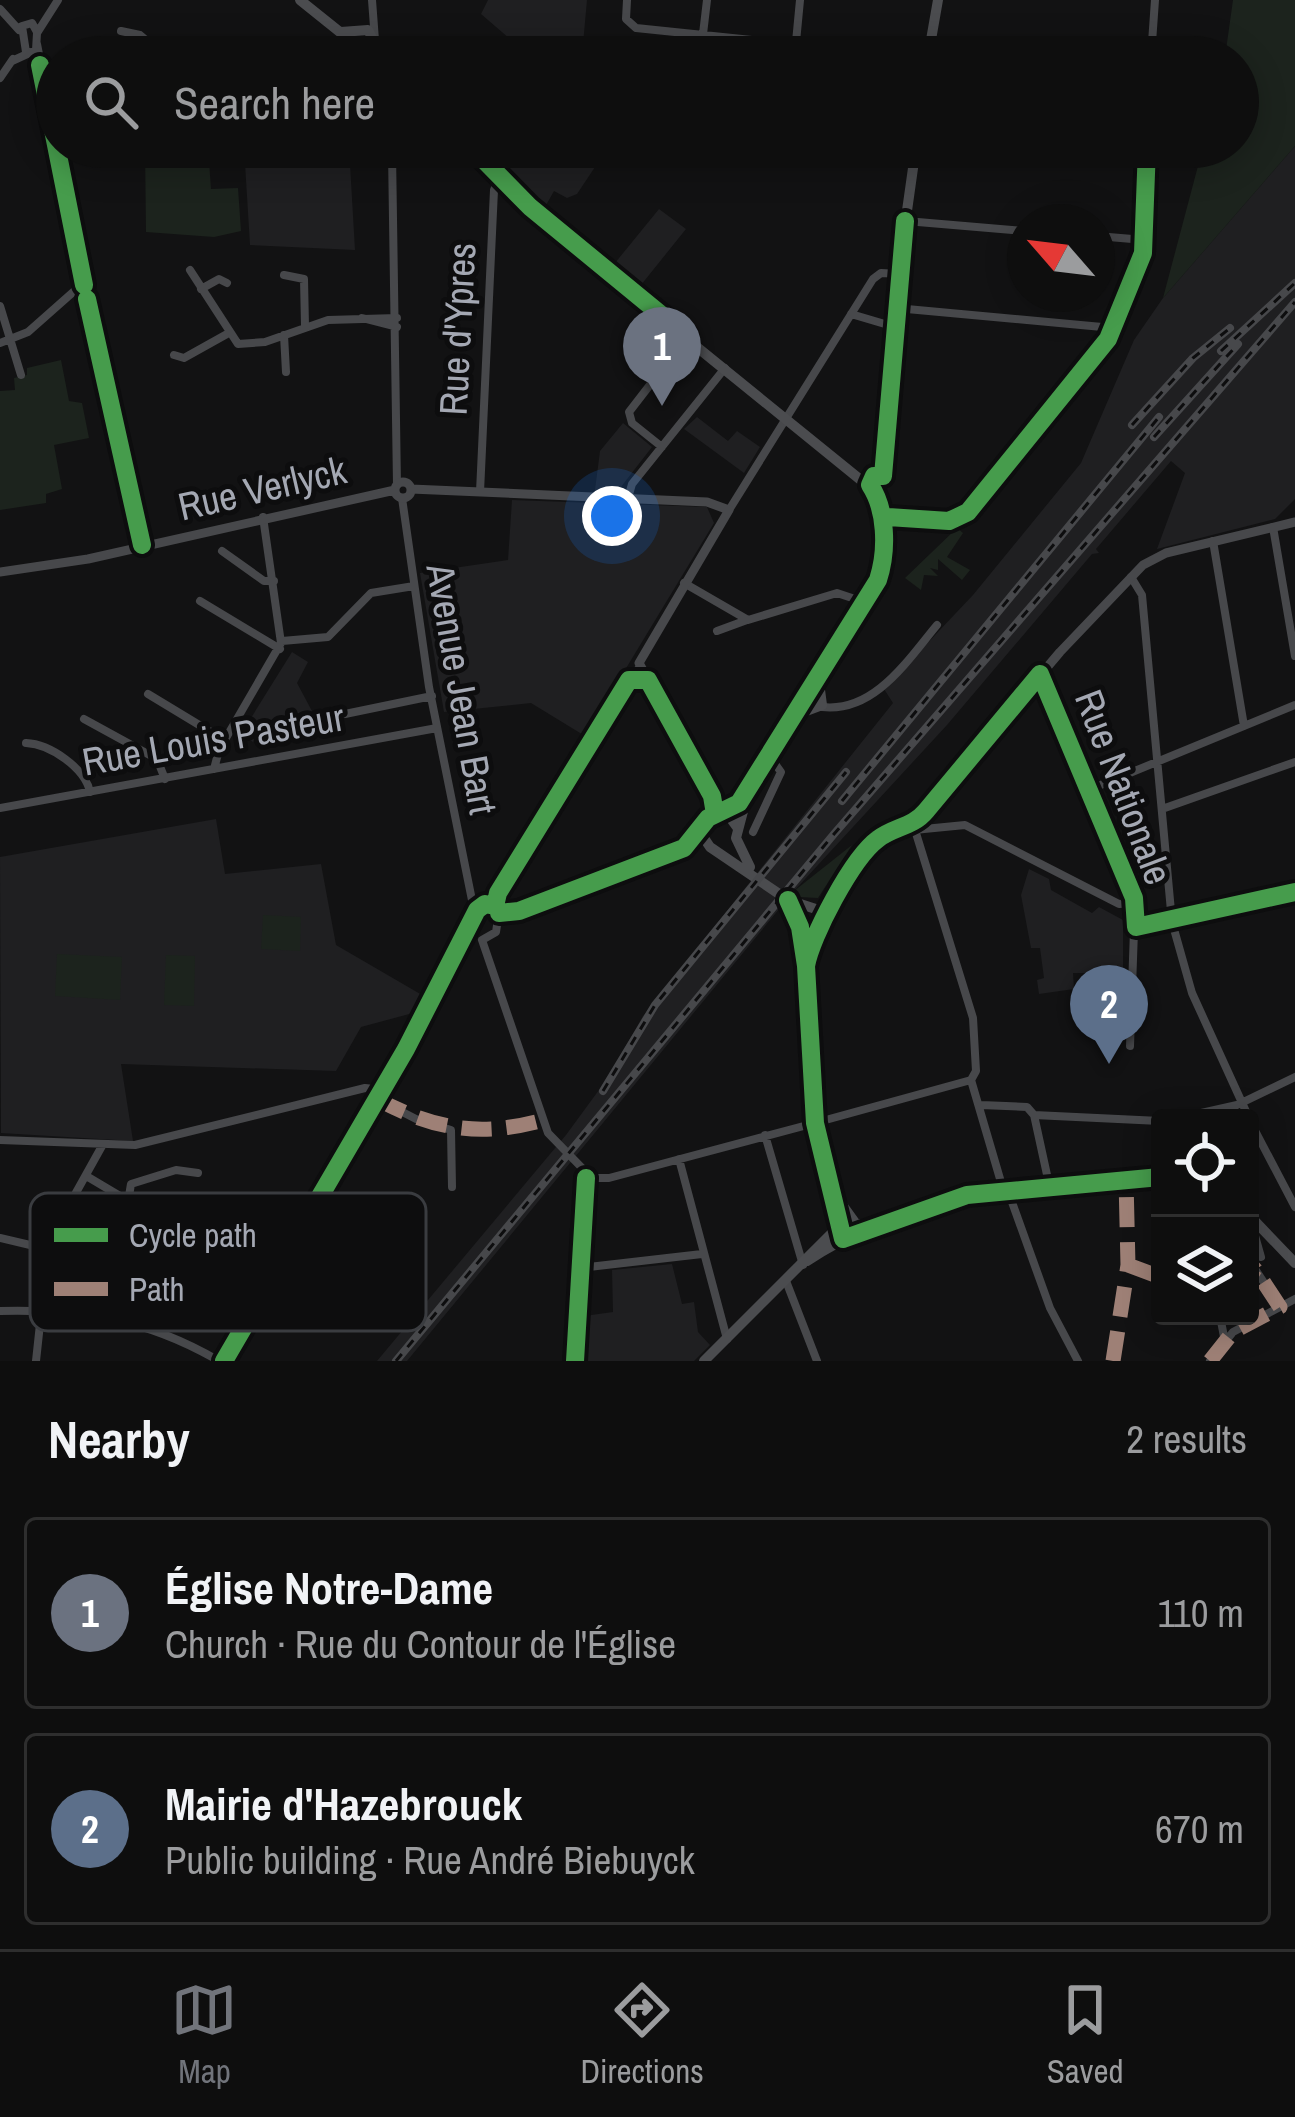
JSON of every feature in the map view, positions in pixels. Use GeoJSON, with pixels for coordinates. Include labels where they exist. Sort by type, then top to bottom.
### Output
{"type":"FeatureCollection","features":[{"type":"Feature","properties":{"kind":"main road"},"geometry":{"type":"LineString","coordinates":[[300,0],[343,36]]}},
{"type":"Feature","properties":{"kind":"main road"},"geometry":{"type":"LineString","coordinates":[[931,36],[938,0]]}},
{"type":"Feature","properties":{"kind":"main road"},"geometry":{"type":"LineString","coordinates":[[357,36],[359,30]]}},
{"type":"Feature","properties":{"kind":"main road"},"geometry":{"type":"LineString","coordinates":[[338,31],[369,30],[373,36]]}},
{"type":"Feature","properties":{"kind":"main road"},"geometry":{"type":"LineString","coordinates":[[496,168],[545,220],[852,470],[878,484],[888,517],[883,579],[821,676],[814,698]]}},
{"type":"Feature","properties":{"kind":"main road"},"geometry":{"type":"LineString","coordinates":[[718,850],[737,832],[752,786],[792,721],[814,698],[882,565],[878,484],[913,168]]}},
{"type":"Feature","properties":{"kind":"main road"},"geometry":{"type":"LineString","coordinates":[[752,786],[702,829],[704,842],[754,872],[788,900],[816,909],[824,926],[815,933],[806,966]]}},
{"type":"Feature","properties":{"kind":"main road"},"geometry":{"type":"LineString","coordinates":[[720,814],[737,832],[754,872]]}},
{"type":"Feature","properties":{"kind":"main road"},"geometry":{"type":"LineString","coordinates":[[788,900],[799,923],[806,966],[818,1122],[848,1229]]}},
{"type":"Feature","properties":{"kind":"main road"},"geometry":{"type":"LineString","coordinates":[[799,923],[816,909]]}},
{"type":"Feature","properties":{"kind":"main road"},"geometry":{"type":"LineString","coordinates":[[799,923],[815,933]]}},
{"type":"Feature","properties":{"kind":"main road"},"geometry":{"type":"LineString","coordinates":[[704,1361],[805,1263],[848,1229],[884,1225],[962,1196],[1151,1178]]}},
{"type":"Feature","properties":{"kind":"main road"},"geometry":{"type":"LineString","coordinates":[[1251,1217],[1295,1263]]}},
{"type":"Feature","properties":{"kind":"street"},"geometry":{"type":"LineString","coordinates":[[38,36],[58,0]]}},
{"type":"Feature","properties":{"kind":"street"},"geometry":{"type":"LineString","coordinates":[[627,0],[629,24],[726,36]]}},
{"type":"Feature","properties":{"kind":"street"},"geometry":{"type":"LineString","coordinates":[[703,34],[706,0]]}},
{"type":"Feature","properties":{"kind":"street"},"geometry":{"type":"LineString","coordinates":[[797,36],[800,0]]}},
{"type":"Feature","properties":{"kind":"street"},"geometry":{"type":"LineString","coordinates":[[1152,36],[1155,0]]}},
{"type":"Feature","properties":{"kind":"street"},"geometry":{"type":"LineString","coordinates":[[359,30],[372,2]]}},
{"type":"Feature","properties":{"kind":"street"},"geometry":{"type":"LineString","coordinates":[[372,2],[375,36]]}},
{"type":"Feature","properties":{"kind":"street"},"geometry":{"type":"LineString","coordinates":[[0,77],[29,22],[50,10]]}},
{"type":"Feature","properties":{"kind":"street"},"geometry":{"type":"LineString","coordinates":[[4,12],[29,22]]}},
{"type":"Feature","properties":{"kind":"street"},"geometry":{"type":"LineString","coordinates":[[4,12],[33,46]]}},
{"type":"Feature","properties":{"kind":"street"},"geometry":{"type":"LineString","coordinates":[[29,22],[36,54]]}},
{"type":"Feature","properties":{"kind":"street"},"geometry":{"type":"LineString","coordinates":[[121,31],[134,36]]}},
{"type":"Feature","properties":{"kind":"street"},"geometry":{"type":"LineString","coordinates":[[12,61],[36,40]]}},
{"type":"Feature","properties":{"kind":"street"},"geometry":{"type":"LineString","coordinates":[[0,344],[91,291],[84,285],[63,168]]}},
{"type":"Feature","properties":{"kind":"street","name":"Avenue Jean Bart"},"geometry":{"type":"LineString","coordinates":[[393,168],[398,460],[437,728],[480,939]]}},
{"type":"Feature","properties":{"kind":"street"},"geometry":{"type":"LineString","coordinates":[[888,517],[949,520],[971,509],[1113,328],[1144,240],[1146,168]]}},
{"type":"Feature","properties":{"kind":"street","name":"Rue d'Ypres"},"geometry":{"type":"LineString","coordinates":[[480,492],[494,190],[501,173]]}},
{"type":"Feature","properties":{"kind":"street"},"geometry":{"type":"LineString","coordinates":[[905,221],[1007,230]]}},
{"type":"Feature","properties":{"kind":"street"},"geometry":{"type":"LineString","coordinates":[[1115,238],[1144,240]]}},
{"type":"Feature","properties":{"kind":"street"},"geometry":{"type":"LineString","coordinates":[[190,270],[227,334],[240,344],[305,326],[360,318],[397,322]]}},
{"type":"Feature","properties":{"kind":"street"},"geometry":{"type":"LineString","coordinates":[[491,956],[498,893],[851,314],[876,276],[899,274]]}},
{"type":"Feature","properties":{"kind":"street"},"geometry":{"type":"LineString","coordinates":[[284,275],[304,278],[305,326]]}},
{"type":"Feature","properties":{"kind":"street"},"geometry":{"type":"LineString","coordinates":[[201,289],[218,279],[227,283]]}},
{"type":"Feature","properties":{"kind":"street"},"geometry":{"type":"LineString","coordinates":[[82,296],[142,545]]}},
{"type":"Feature","properties":{"kind":"street"},"geometry":{"type":"LineString","coordinates":[[0,306],[21,374]]}},
{"type":"Feature","properties":{"kind":"street"},"geometry":{"type":"LineString","coordinates":[[896,308],[1113,328]]}},
{"type":"Feature","properties":{"kind":"street"},"geometry":{"type":"LineString","coordinates":[[851,314],[895,327]]}},
{"type":"Feature","properties":{"kind":"street"},"geometry":{"type":"LineString","coordinates":[[173,356],[184,358],[227,334]]}},
{"type":"Feature","properties":{"kind":"street"},"geometry":{"type":"LineString","coordinates":[[284,335],[286,372]]}},
{"type":"Feature","properties":{"kind":"street"},"geometry":{"type":"LineString","coordinates":[[662,447],[631,421],[629,412],[688,336]]}},
{"type":"Feature","properties":{"kind":"street"},"geometry":{"type":"LineString","coordinates":[[628,498],[632,484],[726,367]]}},
{"type":"Feature","properties":{"kind":"street","name":"Rue Verlyck"},"geometry":{"type":"LineString","coordinates":[[0,572],[402,489],[713,503],[729,510]]}},
{"type":"Feature","properties":{"kind":"street"},"geometry":{"type":"LineString","coordinates":[[214,770],[225,740],[281,645],[263,517]]}},
{"type":"Feature","properties":{"kind":"street"},"geometry":{"type":"LineString","coordinates":[[816,909],[867,848],[912,822],[932,802],[1040,674],[1132,577],[1158,556],[1295,522]]}},
{"type":"Feature","properties":{"kind":"street"},"geometry":{"type":"LineString","coordinates":[[1273,527],[1295,656]]}},
{"type":"Feature","properties":{"kind":"street"},"geometry":{"type":"LineString","coordinates":[[1213,542],[1244,726]]}},
{"type":"Feature","properties":{"kind":"street"},"geometry":{"type":"LineString","coordinates":[[222,551],[250,573],[274,581]]}},
{"type":"Feature","properties":{"kind":"street"},"geometry":{"type":"LineString","coordinates":[[1132,577],[1142,595],[1172,922],[1184,972],[1244,1109]]}},
{"type":"Feature","properties":{"kind":"street"},"geometry":{"type":"LineString","coordinates":[[684,583],[748,620]]}},
{"type":"Feature","properties":{"kind":"street"},"geometry":{"type":"LineString","coordinates":[[200,601],[281,645],[328,637],[371,593],[414,586]]}},
{"type":"Feature","properties":{"kind":"street"},"geometry":{"type":"LineString","coordinates":[[717,631],[837,593],[864,602]]}},
{"type":"Feature","properties":{"kind":"street"},"geometry":{"type":"LineString","coordinates":[[814,698],[853,704],[891,679],[937,626]]}},
{"type":"Feature","properties":{"kind":"street"},"geometry":{"type":"LineString","coordinates":[[640,667],[720,814]]}},
{"type":"Feature","properties":{"kind":"street","name":"Rue Nationale"},"geometry":{"type":"LineString","coordinates":[[1040,674],[1136,903],[1130,1046]]}},
{"type":"Feature","properties":{"kind":"street"},"geometry":{"type":"LineString","coordinates":[[624,683],[647,680]]}},
{"type":"Feature","properties":{"kind":"street"},"geometry":{"type":"LineString","coordinates":[[148,694],[225,740]]}},
{"type":"Feature","properties":{"kind":"street"},"geometry":{"type":"LineString","coordinates":[[345,714],[432,696]]}},
{"type":"Feature","properties":{"kind":"street"},"geometry":{"type":"LineString","coordinates":[[1091,789],[1295,706]]}},
{"type":"Feature","properties":{"kind":"street"},"geometry":{"type":"LineString","coordinates":[[84,719],[157,758],[165,778]]}},
{"type":"Feature","properties":{"kind":"street","name":"Rue Louis Pasteur"},"geometry":{"type":"LineString","coordinates":[[0,808],[437,728]]}},
{"type":"Feature","properties":{"kind":"street"},"geometry":{"type":"LineString","coordinates":[[26,743],[38,744],[84,773],[90,792]]}},
{"type":"Feature","properties":{"kind":"street"},"geometry":{"type":"LineString","coordinates":[[753,832],[780,775],[780,764],[770,757]]}},
{"type":"Feature","properties":{"kind":"street"},"geometry":{"type":"LineString","coordinates":[[1162,808],[1295,762]]}},
{"type":"Feature","properties":{"kind":"street"},"geometry":{"type":"LineString","coordinates":[[912,822],[969,827],[1120,905],[1136,903]]}},
{"type":"Feature","properties":{"kind":"street"},"geometry":{"type":"LineString","coordinates":[[586,1178],[605,1179],[971,1080],[976,1071],[973,1018],[912,822]]}},
{"type":"Feature","properties":{"kind":"street"},"geometry":{"type":"LineString","coordinates":[[469,889],[494,907],[519,911],[674,853],[693,842],[702,829]]}},
{"type":"Feature","properties":{"kind":"street"},"geometry":{"type":"LineString","coordinates":[[1136,927],[1295,892]]}},
{"type":"Feature","properties":{"kind":"street"},"geometry":{"type":"LineString","coordinates":[[321,1193],[474,919],[494,907]]}},
{"type":"Feature","properties":{"kind":"street"},"geometry":{"type":"LineString","coordinates":[[461,948],[495,934]]}},
{"type":"Feature","properties":{"kind":"street"},"geometry":{"type":"LineString","coordinates":[[480,939],[491,956],[548,1133],[582,1166],[586,1178],[575,1361]]}},
{"type":"Feature","properties":{"kind":"street"},"geometry":{"type":"LineString","coordinates":[[1224,1109],[1295,1077]]}},
{"type":"Feature","properties":{"kind":"street"},"geometry":{"type":"LineString","coordinates":[[971,1080],[1050,1308],[1078,1361]]}},
{"type":"Feature","properties":{"kind":"street"},"geometry":{"type":"LineString","coordinates":[[0,1140],[102,1146],[147,1143],[346,1093],[380,1095],[416,1119],[451,1130],[452,1187]]}},
{"type":"Feature","properties":{"kind":"street"},"geometry":{"type":"LineString","coordinates":[[981,1105],[1028,1107],[1034,1115],[1048,1184]]}},
{"type":"Feature","properties":{"kind":"street"},"geometry":{"type":"LineString","coordinates":[[1034,1115],[1151,1120]]}},
{"type":"Feature","properties":{"kind":"street"},"geometry":{"type":"LineString","coordinates":[[765,1135],[805,1263]]}},
{"type":"Feature","properties":{"kind":"street"},"geometry":{"type":"LineString","coordinates":[[1259,1136],[1295,1207]]}},
{"type":"Feature","properties":{"kind":"street"},"geometry":{"type":"LineString","coordinates":[[78,1193],[102,1146]]}},
{"type":"Feature","properties":{"kind":"street"},"geometry":{"type":"LineString","coordinates":[[680,1159],[727,1339]]}},
{"type":"Feature","properties":{"kind":"street"},"geometry":{"type":"LineString","coordinates":[[126,1193],[139,1178],[179,1170],[198,1173]]}},
{"type":"Feature","properties":{"kind":"street"},"geometry":{"type":"LineString","coordinates":[[88,1177],[115,1193]]}},
{"type":"Feature","properties":{"kind":"street"},"geometry":{"type":"LineString","coordinates":[[1250,1217],[1261,1257]]}},
{"type":"Feature","properties":{"kind":"street"},"geometry":{"type":"LineString","coordinates":[[0,1238],[30,1245]]}},
{"type":"Feature","properties":{"kind":"street"},"geometry":{"type":"LineString","coordinates":[[1259,1261],[1274,1244]]}},
{"type":"Feature","properties":{"kind":"street"},"geometry":{"type":"LineString","coordinates":[[580,1268],[702,1254]]}},
{"type":"Feature","properties":{"kind":"street"},"geometry":{"type":"LineString","coordinates":[[786,1281],[817,1361]]}},
{"type":"Feature","properties":{"kind":"street"},"geometry":{"type":"LineString","coordinates":[[1259,1281],[1280,1306]]}},
{"type":"Feature","properties":{"kind":"street"},"geometry":{"type":"LineString","coordinates":[[1210,1361],[1233,1332],[1295,1299]]}},
{"type":"Feature","properties":{"kind":"street"},"geometry":{"type":"LineString","coordinates":[[0,1311],[30,1309]]}},
{"type":"Feature","properties":{"kind":"street"},"geometry":{"type":"LineString","coordinates":[[1222,1325],[1225,1342]]}},
{"type":"Feature","properties":{"kind":"street"},"geometry":{"type":"LineString","coordinates":[[36,1361],[39,1331]]}},
{"type":"Feature","properties":{"kind":"street"},"geometry":{"type":"LineString","coordinates":[[166,1331],[221,1361],[239,1331]]}},
{"type":"Feature","properties":{"kind":"shaded area"},"geometry":{"type":"Polygon","coordinates":[[[488,0],[587,0],[584,36],[506,36],[481,14],[488,0]]]}},
{"type":"Feature","properties":{"kind":"shaded area"},"geometry":{"type":"Polygon","coordinates":[[[1233,0],[1295,0],[1295,146],[1163,298],[1197,168],[1259,168],[1259,36],[1228,36],[1233,0]]]}},
{"type":"Feature","properties":{"kind":"shaded area"},"geometry":{"type":"Polygon","coordinates":[[[1295,146],[1295,499],[1275,519],[1157,549],[1185,473],[1171,461],[1096,549],[1099,553],[1092,554],[947,725],[794,891],[407,1361],[377,1361],[402,1331],[426,1331],[426,1302],[566,1135],[607,1079],[643,1016],[893,703],[884,689],[973,595],[1081,463],[1134,340],[1163,298],[1295,146]]]}},
{"type":"Feature","properties":{"kind":"shaded area"},"geometry":{"type":"Polygon","coordinates":[[[145,168],[210,168],[211,189],[238,188],[241,231],[214,237],[146,232],[145,168]]]}},
{"type":"Feature","properties":{"kind":"shaded area"},"geometry":{"type":"Polygon","coordinates":[[[245,168],[350,168],[355,250],[250,245],[245,168]]]}},
{"type":"Feature","properties":{"kind":"shaded area"},"geometry":{"type":"Polygon","coordinates":[[[507,168],[594,168],[577,194],[567,198],[554,191],[545,207],[507,168]]]}},
{"type":"Feature","properties":{"kind":"shaded area"},"geometry":{"type":"Polygon","coordinates":[[[659,209],[686,229],[641,285],[615,263],[659,209]]]}},
{"type":"Feature","properties":{"kind":"shaded area"},"geometry":{"type":"Polygon","coordinates":[[[61,360],[69,401],[82,403],[89,438],[54,445],[62,489],[46,494],[46,503],[0,510],[0,391],[15,390],[14,378],[27,375],[27,368],[61,360]]]}},
{"type":"Feature","properties":{"kind":"shaded area"},"geometry":{"type":"Polygon","coordinates":[[[697,417],[728,441],[737,431],[760,447],[744,473],[684,429],[697,417]]]}},
{"type":"Feature","properties":{"kind":"shaded area"},"geometry":{"type":"Polygon","coordinates":[[[623,423],[652,447],[617,492],[595,490],[600,451],[623,423]]]}},
{"type":"Feature","properties":{"kind":"shaded area"},"geometry":{"type":"Polygon","coordinates":[[[512,500],[707,507],[714,523],[585,736],[531,703],[444,712],[420,573],[508,560],[512,500]]]}},
{"type":"Feature","properties":{"kind":"shaded area"},"geometry":{"type":"Polygon","coordinates":[[[957,528],[963,533],[947,557],[970,570],[962,580],[938,559],[938,570],[930,568],[938,576],[924,575],[921,590],[905,578],[957,528]]]}},
{"type":"Feature","properties":{"kind":"shaded area"},"geometry":{"type":"Polygon","coordinates":[[[292,652],[308,662],[297,683],[320,726],[313,738],[258,735],[253,742],[241,734],[292,652]]]}},
{"type":"Feature","properties":{"kind":"shaded area"},"geometry":{"type":"Polygon","coordinates":[[[216,819],[225,874],[321,864],[336,945],[422,995],[413,1013],[361,1027],[336,1071],[121,1064],[133,1141],[1,1133],[0,857],[216,819]]]}},
{"type":"Feature","properties":{"kind":"shaded area"},"geometry":{"type":"Polygon","coordinates":[[[852,845],[818,898],[799,897],[794,891],[852,845]]]}},
{"type":"Feature","properties":{"kind":"shaded area"},"geometry":{"type":"Polygon","coordinates":[[[1029,869],[1049,879],[1051,890],[1092,913],[1099,907],[1123,920],[1123,973],[1073,973],[1074,989],[1039,994],[1037,980],[1044,978],[1040,948],[1031,948],[1021,895],[1029,869]]]}},
{"type":"Feature","properties":{"kind":"shaded area"},"geometry":{"type":"Polygon","coordinates":[[[263,915],[301,917],[300,951],[261,949],[263,915]]]}},
{"type":"Feature","properties":{"kind":"shaded area"},"geometry":{"type":"Polygon","coordinates":[[[57,954],[122,957],[120,1000],[55,996],[57,954]]]}},
{"type":"Feature","properties":{"kind":"shaded area"},"geometry":{"type":"Polygon","coordinates":[[[166,955],[195,956],[194,1006],[164,1005],[166,955]]]}},
{"type":"Feature","properties":{"kind":"shaded area"},"geometry":{"type":"Polygon","coordinates":[[[672,1264],[682,1304],[694,1302],[698,1332],[710,1345],[694,1361],[582,1361],[584,1316],[613,1312],[612,1270],[672,1264]]]}},
{"type":"Feature","properties":{"kind":"railway"},"geometry":{"type":"LineString","coordinates":[[1221,351],[1295,283]]}},
{"type":"Feature","properties":{"kind":"railway"},"geometry":{"type":"LineString","coordinates":[[426,1325],[834,834],[1295,302]]}},
{"type":"Feature","properties":{"kind":"railway"},"geometry":{"type":"LineString","coordinates":[[1132,425],[1193,358],[1230,328]]}},
{"type":"Feature","properties":{"kind":"railway"},"geometry":{"type":"LineString","coordinates":[[1154,437],[1238,344]]}},
{"type":"Feature","properties":{"kind":"railway"},"geometry":{"type":"LineString","coordinates":[[842,801],[1159,417]]}},
{"type":"Feature","properties":{"kind":"railway"},"geometry":{"type":"LineString","coordinates":[[603,1091],[655,1005],[846,772]]}},
{"type":"Feature","properties":{"kind":"railway"},"geometry":{"type":"LineString","coordinates":[[396,1361],[421,1331]]}},
{"type":"Feature","properties":{"kind":"marked path"},"geometry":{"type":"LineString","coordinates":[[377,1099],[454,1127],[493,1129],[536,1122]]}},
{"type":"Feature","properties":{"kind":"marked path"},"geometry":{"type":"LineString","coordinates":[[1113,1361],[1128,1265],[1126,1180]]}},
{"type":"Feature","properties":{"kind":"marked path"},"geometry":{"type":"LineString","coordinates":[[1128,1265],[1151,1274]]}},
{"type":"Feature","properties":{"kind":"marked path"},"geometry":{"type":"LineString","coordinates":[[1259,1275],[1280,1307],[1259,1318]]}},
{"type":"Feature","properties":{"kind":"marked path"},"geometry":{"type":"LineString","coordinates":[[1210,1361],[1233,1332],[1246,1325]]}},
{"type":"Feature","properties":{"kind":"cycle path"},"geometry":{"type":"LineString","coordinates":[[61,168],[84,285]]}},
{"type":"Feature","properties":{"kind":"cycle path"},"geometry":{"type":"LineString","coordinates":[[492,168],[530,207],[687,336]]}},
{"type":"Feature","properties":{"kind":"cycle path"},"geometry":{"type":"LineString","coordinates":[[888,517],[949,521],[968,512],[1108,339],[1143,253],[1146,168]]}},
{"type":"Feature","properties":{"kind":"cycle path"},"geometry":{"type":"LineString","coordinates":[[883,476],[905,221]]}},
{"type":"Feature","properties":{"kind":"cycle path"},"geometry":{"type":"LineString","coordinates":[[87,299],[142,545]]}},
{"type":"Feature","properties":{"kind":"cycle path"},"geometry":{"type":"LineString","coordinates":[[499,913],[519,911],[684,848],[708,818],[739,803],[878,580],[884,530],[870,485],[874,476],[883,476]]}},
{"type":"Feature","properties":{"kind":"cycle path"},"geometry":{"type":"LineString","coordinates":[[806,966],[834,899],[856,863],[884,835],[921,816],[1040,674],[1134,898],[1136,927],[1295,892]]}},
{"type":"Feature","properties":{"kind":"cycle path"},"geometry":{"type":"LineString","coordinates":[[495,906],[498,893],[629,680],[648,680],[712,796],[715,814]]}},
{"type":"Feature","properties":{"kind":"cycle path"},"geometry":{"type":"LineString","coordinates":[[788,900],[800,927],[806,966],[815,1123],[843,1239],[967,1195],[1151,1178]]}},
{"type":"Feature","properties":{"kind":"cycle path"},"geometry":{"type":"LineString","coordinates":[[322,1193],[406,1049],[477,910],[485,904],[495,906]]}},
{"type":"Feature","properties":{"kind":"cycle path"},"geometry":{"type":"LineString","coordinates":[[575,1361],[586,1178]]}},
{"type":"Feature","properties":{"kind":"cycle path"},"geometry":{"type":"LineString","coordinates":[[224,1361],[242,1331]]}},
{"type":"Feature","properties":{"kind":"place","name":"Église Notre-Dame"},"geometry":{"type":"Point","coordinates":[662,406]}},
{"type":"Feature","properties":{"kind":"place","name":"Mairie d'Hazebrouck"},"geometry":{"type":"Point","coordinates":[1109,1064]}}]}
